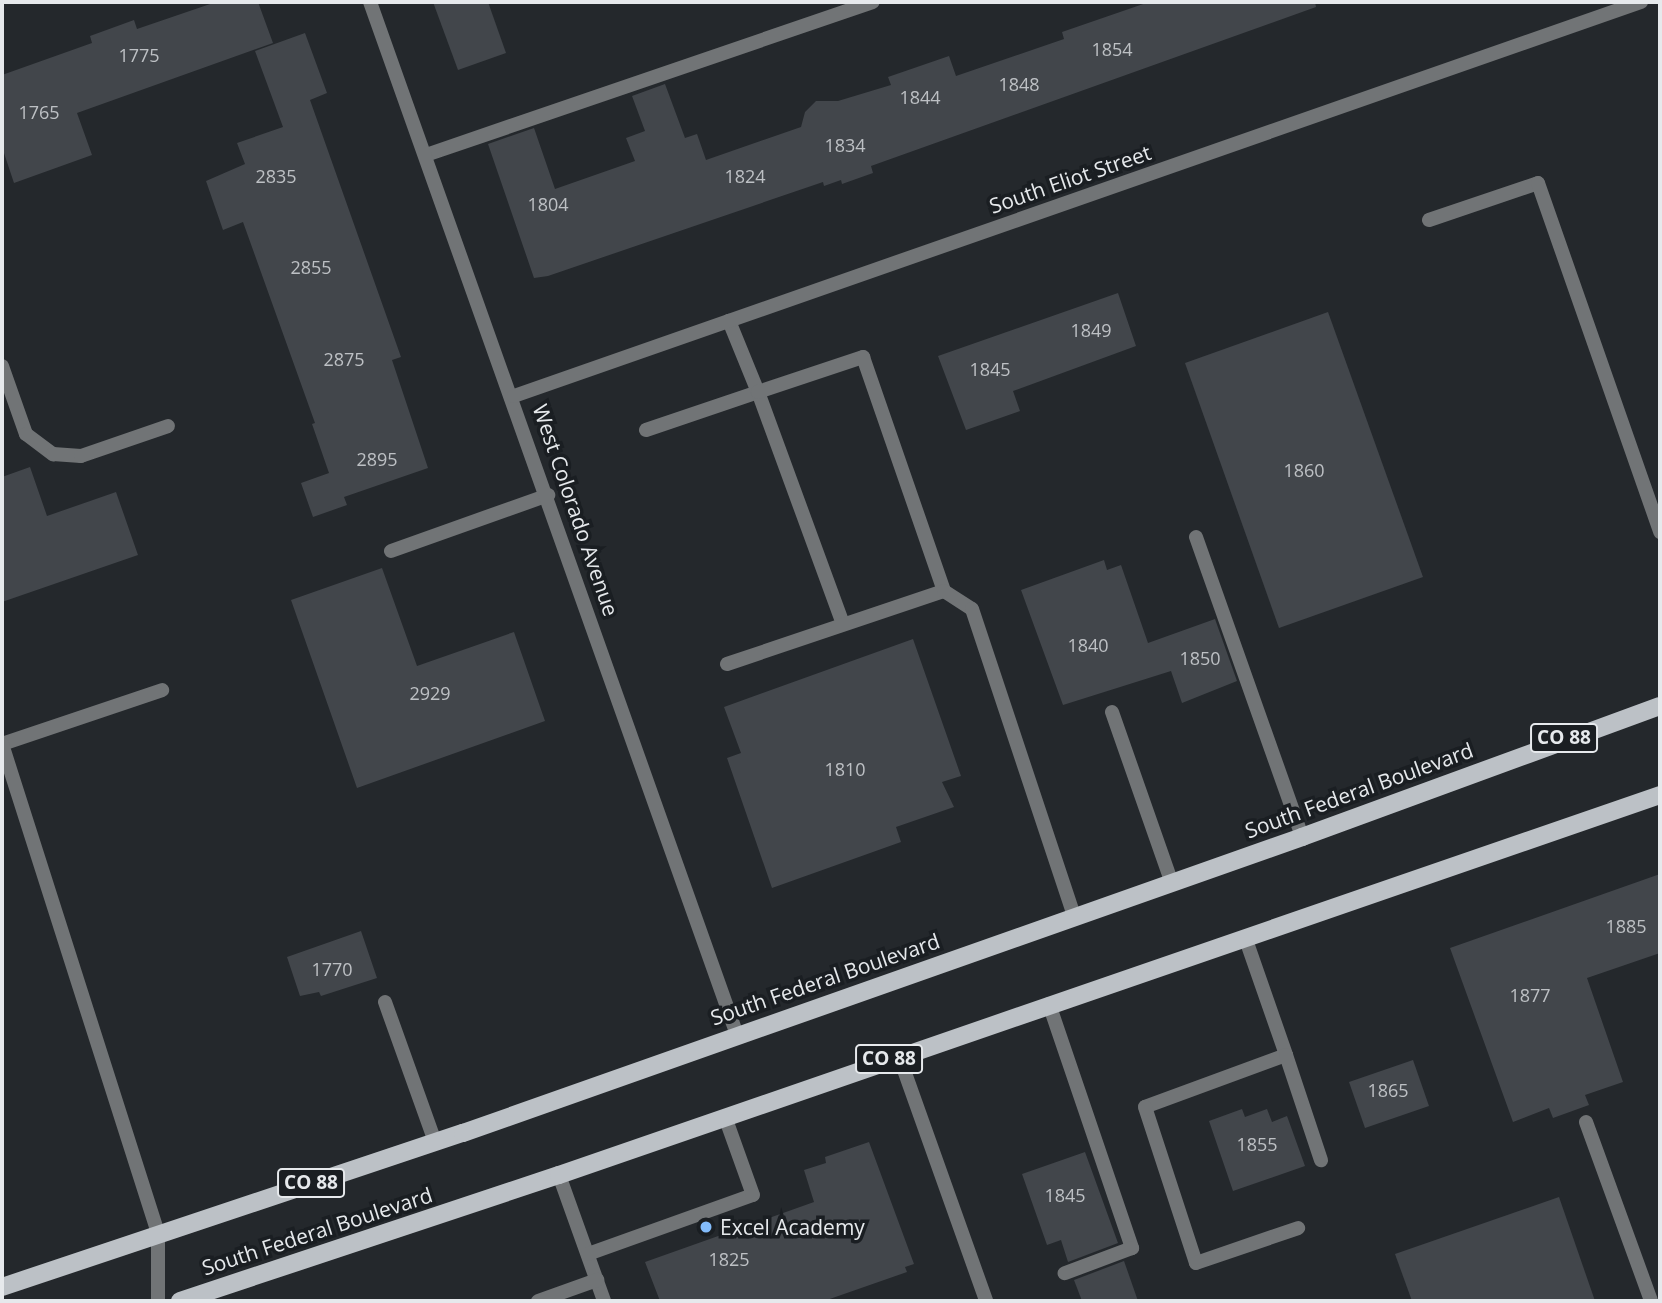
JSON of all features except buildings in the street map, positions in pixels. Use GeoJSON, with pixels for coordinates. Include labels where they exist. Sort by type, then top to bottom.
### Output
{"type":"FeatureCollection","features":[{"type":"Feature","properties":{"kind":"main road","name":"South Federal Boulevard"},"geometry":{"type":"LineString","coordinates":[[2,1287],[435,1142],[1302,837],[1660,706]]}},
{"type":"Feature","properties":{"kind":"main road","name":"South Federal Boulevard"},"geometry":{"type":"LineString","coordinates":[[180,1301],[559,1175],[1660,795]]}},
{"type":"Feature","properties":{"kind":"street","name":"West Colorado Avenue"},"geometry":{"type":"LineString","coordinates":[[370,2],[514,396],[737,1035]]}},
{"type":"Feature","properties":{"kind":"street"},"geometry":{"type":"LineString","coordinates":[[426,155],[873,2]]}},
{"type":"Feature","properties":{"kind":"street","name":"South Eliot Street"},"geometry":{"type":"LineString","coordinates":[[514,396],[1641,2]]}},
{"type":"Feature","properties":{"kind":"street"},"geometry":{"type":"LineString","coordinates":[[1429,220],[1538,183],[1660,532]]}},
{"type":"Feature","properties":{"kind":"street"},"geometry":{"type":"LineString","coordinates":[[729,321],[844,624]]}},
{"type":"Feature","properties":{"kind":"street"},"geometry":{"type":"LineString","coordinates":[[646,430],[863,357],[944,591],[972,609],[1074,916]]}},
{"type":"Feature","properties":{"kind":"street"},"geometry":{"type":"LineString","coordinates":[[2,366],[26,434],[53,454],[80,456],[168,426]]}},
{"type":"Feature","properties":{"kind":"street"},"geometry":{"type":"LineString","coordinates":[[391,551],[548,495]]}},
{"type":"Feature","properties":{"kind":"street"},"geometry":{"type":"LineString","coordinates":[[1196,537],[1302,837]]}},
{"type":"Feature","properties":{"kind":"street"},"geometry":{"type":"LineString","coordinates":[[727,664],[944,591]]}},
{"type":"Feature","properties":{"kind":"street"},"geometry":{"type":"LineString","coordinates":[[158,1301],[158,1233],[2,744],[162,690]]}},
{"type":"Feature","properties":{"kind":"street"},"geometry":{"type":"LineString","coordinates":[[1112,712],[1172,883]]}},
{"type":"Feature","properties":{"kind":"street"},"geometry":{"type":"LineString","coordinates":[[1245,937],[1321,1160]]}},
{"type":"Feature","properties":{"kind":"street"},"geometry":{"type":"LineString","coordinates":[[385,1002],[435,1142]]}},
{"type":"Feature","properties":{"kind":"street"},"geometry":{"type":"LineString","coordinates":[[1049,1004],[1132,1248],[1065,1273]]}},
{"type":"Feature","properties":{"kind":"street"},"geometry":{"type":"LineString","coordinates":[[1286,1055],[1145,1107],[1196,1263],[1298,1228]]}},
{"type":"Feature","properties":{"kind":"street"},"geometry":{"type":"LineString","coordinates":[[899,1056],[986,1301]]}},
{"type":"Feature","properties":{"kind":"street"},"geometry":{"type":"LineString","coordinates":[[588,1254],[753,1195],[725,1117]]}},
{"type":"Feature","properties":{"kind":"street"},"geometry":{"type":"LineString","coordinates":[[1586,1122],[1651,1301]]}},
{"type":"Feature","properties":{"kind":"street"},"geometry":{"type":"LineString","coordinates":[[559,1175],[604,1301]]}},
{"type":"Feature","properties":{"kind":"street"},"geometry":{"type":"LineString","coordinates":[[538,1301],[597,1280]]}},
{"type":"Feature","properties":{"kind":"place","name":"Excel Academy"},"geometry":{"type":"Point","coordinates":[706,1227]}}]}
